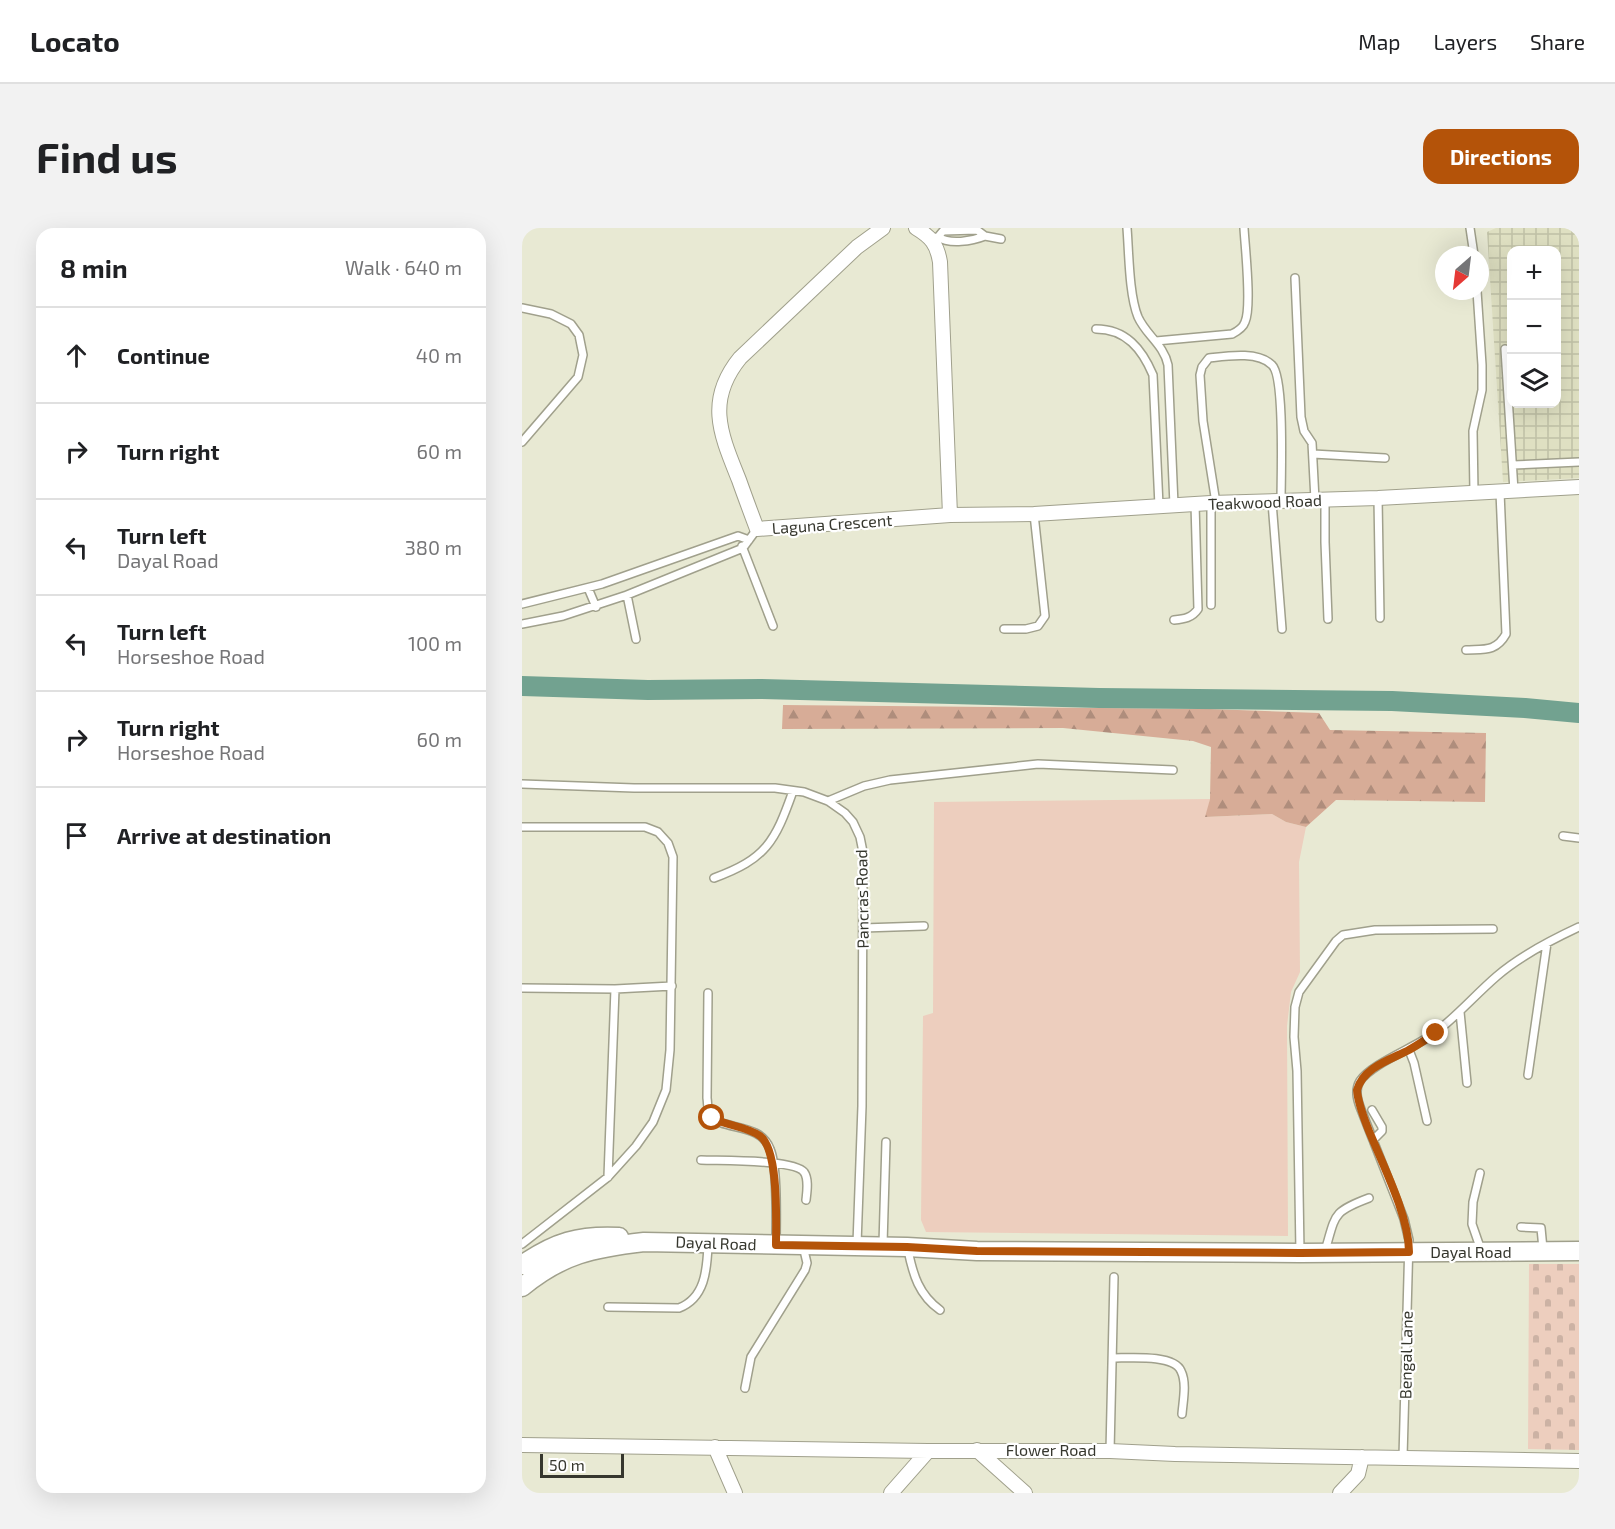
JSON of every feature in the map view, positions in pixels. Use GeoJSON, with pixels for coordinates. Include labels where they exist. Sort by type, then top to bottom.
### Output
{"type":"FeatureCollection","features":[{"type":"Feature","properties":{"kind":"street","name":"Laguna Crescent"},"geometry":{"type":"LineString","coordinates":[[883,228],[857,247],[732,368],[721,395],[718,421],[753,535],[950,515]]}},
{"type":"Feature","properties":{"kind":"street"},"geometry":{"type":"LineString","coordinates":[[916,228],[934,238],[940,262],[950,515]]}},
{"type":"Feature","properties":{"kind":"street","name":"Teakwood Road"},"geometry":{"type":"LineString","coordinates":[[950,515],[1034,514],[1214,503],[1579,488]]}},
{"type":"Feature","properties":{"kind":"street","name":"Dayal Road"},"geometry":{"type":"LineString","coordinates":[[522,1264],[553,1245],[569,1240],[592,1236],[618,1237],[644,1242]]}},
{"type":"Feature","properties":{"kind":"street","name":"Dayal Road"},"geometry":{"type":"LineString","coordinates":[[522,1287],[549,1267],[566,1258],[608,1246],[644,1242],[907,1247],[977,1251],[1482,1253],[1579,1251]]}},
{"type":"Feature","properties":{"kind":"street","name":"Flower Road"},"geometry":{"type":"LineString","coordinates":[[522,1445],[928,1451],[1110,1451],[1579,1461]]}},
{"type":"Feature","properties":{"kind":"street"},"geometry":{"type":"LineString","coordinates":[[716,1447],[735,1493]]}},
{"type":"Feature","properties":{"kind":"street"},"geometry":{"type":"LineString","coordinates":[[976,1450],[1025,1493]]}},
{"type":"Feature","properties":{"kind":"street"},"geometry":{"type":"LineString","coordinates":[[891,1493],[928,1451]]}},
{"type":"Feature","properties":{"kind":"street"},"geometry":{"type":"LineString","coordinates":[[1340,1493],[1358,1474],[1362,1457]]}},
{"type":"Feature","properties":{"kind":"lane"},"geometry":{"type":"LineString","coordinates":[[1127,228],[1134,305],[1139,319],[1165,354],[1168,365],[1174,506]]}},
{"type":"Feature","properties":{"kind":"lane"},"geometry":{"type":"LineString","coordinates":[[1156,341],[1232,334],[1239,331],[1244,324],[1248,308],[1244,228]]}},
{"type":"Feature","properties":{"kind":"lane"},"geometry":{"type":"LineString","coordinates":[[1470,228],[1473,246]]}},
{"type":"Feature","properties":{"kind":"lane"},"geometry":{"type":"LineString","coordinates":[[934,238],[943,241],[977,239],[985,236],[1001,239]]}},
{"type":"Feature","properties":{"kind":"lane"},"geometry":{"type":"LineString","coordinates":[[1295,278],[1301,417],[1304,431],[1312,443],[1320,500],[1325,542],[1328,619]]}},
{"type":"Feature","properties":{"kind":"lane"},"geometry":{"type":"LineString","coordinates":[[1474,493],[1473,431],[1482,382],[1477,300]]}},
{"type":"Feature","properties":{"kind":"lane"},"geometry":{"type":"LineString","coordinates":[[522,308],[551,314],[571,324],[579,335],[584,355],[578,377],[522,442]]}},
{"type":"Feature","properties":{"kind":"lane"},"geometry":{"type":"LineString","coordinates":[[1096,329],[1114,331],[1134,342],[1145,356],[1153,375],[1158,506]]}},
{"type":"Feature","properties":{"kind":"lane"},"geometry":{"type":"LineString","coordinates":[[1466,650],[1492,648],[1501,642],[1506,634],[1507,492],[1512,465],[1505,349]]}},
{"type":"Feature","properties":{"kind":"lane"},"geometry":{"type":"LineString","coordinates":[[1211,605],[1214,503],[1203,421],[1200,375],[1202,367],[1209,358],[1256,357],[1271,364],[1278,376],[1281,416],[1276,501],[1282,629]]}},
{"type":"Feature","properties":{"kind":"lane"},"geometry":{"type":"LineString","coordinates":[[1313,454],[1385,458]]}},
{"type":"Feature","properties":{"kind":"lane"},"geometry":{"type":"LineString","coordinates":[[1512,465],[1579,462]]}},
{"type":"Feature","properties":{"kind":"lane"},"geometry":{"type":"LineString","coordinates":[[1378,498],[1380,618]]}},
{"type":"Feature","properties":{"kind":"lane"},"geometry":{"type":"LineString","coordinates":[[1174,620],[1187,618],[1198,609],[1195,504]]}},
{"type":"Feature","properties":{"kind":"lane"},"geometry":{"type":"LineString","coordinates":[[1004,629],[1026,629],[1038,626],[1045,616],[1034,514]]}},
{"type":"Feature","properties":{"kind":"lane"},"geometry":{"type":"LineString","coordinates":[[522,604],[588,588],[738,536],[753,535]]}},
{"type":"Feature","properties":{"kind":"lane"},"geometry":{"type":"LineString","coordinates":[[522,624],[545,621],[596,607],[743,548],[753,535]]}},
{"type":"Feature","properties":{"kind":"lane"},"geometry":{"type":"LineString","coordinates":[[738,536],[773,626]]}},
{"type":"Feature","properties":{"kind":"lane"},"geometry":{"type":"LineString","coordinates":[[588,588],[596,607]]}},
{"type":"Feature","properties":{"kind":"lane"},"geometry":{"type":"LineString","coordinates":[[627,595],[636,639]]}},
{"type":"Feature","properties":{"kind":"lane"},"geometry":{"type":"LineString","coordinates":[[828,801],[864,786],[890,780],[1038,764],[1173,770]]}},
{"type":"Feature","properties":{"kind":"lane","name":"Pancras Road"},"geometry":{"type":"LineString","coordinates":[[522,784],[634,788],[775,788],[804,792],[828,801],[849,818],[860,837],[862,852],[862,1106],[856,1247]]}},
{"type":"Feature","properties":{"kind":"lane"},"geometry":{"type":"LineString","coordinates":[[714,878],[736,870],[762,854],[783,821],[793,791]]}},
{"type":"Feature","properties":{"kind":"lane"},"geometry":{"type":"LineString","coordinates":[[522,826],[645,827],[658,832],[668,843],[673,857],[672,986],[666,1090],[653,1122],[636,1146],[608,1177],[522,1244]]}},
{"type":"Feature","properties":{"kind":"lane"},"geometry":{"type":"LineString","coordinates":[[1563,836],[1579,838]]}},
{"type":"Feature","properties":{"kind":"lane"},"geometry":{"type":"LineString","coordinates":[[863,928],[924,926]]}},
{"type":"Feature","properties":{"kind":"lane"},"geometry":{"type":"LineString","coordinates":[[1427,1121],[1409,1050],[1436,1033],[1498,975],[1547,943],[1579,927]]}},
{"type":"Feature","properties":{"kind":"lane"},"geometry":{"type":"LineString","coordinates":[[1300,1253],[1297,1071],[1294,1037],[1295,1007],[1299,992],[1336,941],[1343,935],[1374,930],[1493,929]]}},
{"type":"Feature","properties":{"kind":"lane"},"geometry":{"type":"LineString","coordinates":[[1528,1075],[1547,943]]}},
{"type":"Feature","properties":{"kind":"lane"},"geometry":{"type":"LineString","coordinates":[[522,988],[615,989],[672,986]]}},
{"type":"Feature","properties":{"kind":"lane"},"geometry":{"type":"LineString","coordinates":[[608,1177],[615,989]]}},
{"type":"Feature","properties":{"kind":"lane"},"geometry":{"type":"LineString","coordinates":[[708,993],[707,1098],[709,1113],[718,1121],[741,1127],[761,1136],[770,1148],[773,1163],[776,1245]]}},
{"type":"Feature","properties":{"kind":"lane"},"geometry":{"type":"LineString","coordinates":[[1460,1012],[1467,1083]]}},
{"type":"Feature","properties":{"kind":"lane","name":"Bengal Lane"},"geometry":{"type":"LineString","coordinates":[[1403,1457],[1409,1240],[1404,1219],[1358,1099],[1358,1086],[1364,1077],[1384,1061],[1409,1050]]}},
{"type":"Feature","properties":{"kind":"lane"},"geometry":{"type":"LineString","coordinates":[[1372,1110],[1382,1127],[1382,1131],[1373,1140]]}},
{"type":"Feature","properties":{"kind":"lane"},"geometry":{"type":"LineString","coordinates":[[883,1247],[886,1142]]}},
{"type":"Feature","properties":{"kind":"lane"},"geometry":{"type":"LineString","coordinates":[[701,1160],[773,1163],[796,1167],[804,1172],[807,1184],[806,1200]]}},
{"type":"Feature","properties":{"kind":"lane"},"geometry":{"type":"LineString","coordinates":[[1480,1173],[1473,1202],[1472,1224],[1482,1253]]}},
{"type":"Feature","properties":{"kind":"lane"},"geometry":{"type":"LineString","coordinates":[[1324,1253],[1340,1210],[1370,1198]]}},
{"type":"Feature","properties":{"kind":"lane"},"geometry":{"type":"LineString","coordinates":[[1521,1227],[1540,1228],[1543,1252]]}},
{"type":"Feature","properties":{"kind":"lane"},"geometry":{"type":"LineString","coordinates":[[608,1307],[679,1308],[690,1304],[699,1293],[705,1280],[708,1243]]}},
{"type":"Feature","properties":{"kind":"lane"},"geometry":{"type":"LineString","coordinates":[[745,1388],[751,1357],[805,1270],[807,1263],[803,1245]]}},
{"type":"Feature","properties":{"kind":"lane"},"geometry":{"type":"LineString","coordinates":[[907,1247],[911,1268],[921,1292],[940,1310]]}},
{"type":"Feature","properties":{"kind":"lane"},"geometry":{"type":"LineString","coordinates":[[1110,1451],[1114,1277]]}},
{"type":"Feature","properties":{"kind":"lane"},"geometry":{"type":"LineString","coordinates":[[1113,1358],[1158,1359],[1176,1364],[1181,1369],[1184,1379],[1182,1414]]}},
{"type":"Feature","properties":{"kind":"shaded area"},"geometry":{"type":"Polygon","coordinates":[[[1496,228],[1579,228],[1579,478],[1503,482],[1487,232],[1496,228]]]}},
{"type":"Feature","properties":{"kind":"green space"},"geometry":{"type":"Polygon","coordinates":[[[783,705],[1210,709],[1319,713],[1330,730],[1486,733],[1485,802],[1336,800],[1306,827],[1286,822],[1272,814],[1205,817],[1210,799],[1211,747],[1193,741],[1063,728],[782,729],[783,705]]]}},
{"type":"Feature","properties":{"kind":"green space"},"geometry":{"type":"Polygon","coordinates":[[[1210,799],[1206,817],[1272,814],[1286,822],[1306,827],[1299,862],[1300,972],[1291,992],[1287,1026],[1288,1236],[926,1232],[921,1220],[923,1016],[933,1013],[934,802],[1210,799]]]}},
{"type":"Feature","properties":{"kind":"green space"},"geometry":{"type":"Polygon","coordinates":[[[1529,1264],[1579,1264],[1579,1450],[1528,1449],[1529,1264]]]}},
{"type":"Feature","properties":{"kind":"waterway"},"geometry":{"type":"LineString","coordinates":[[522,686],[648,690],[761,689],[1099,698],[1392,701],[1579,713]]}},
{"type":"Feature","properties":{"kind":"route"},"geometry":{"type":"LineString","coordinates":[[712,1118],[761,1136],[770,1148],[775,1191],[776,1245],[907,1247],[977,1251],[1409,1252],[1404,1219],[1362,1112],[1357,1090],[1360,1081],[1384,1061],[1409,1050],[1436,1033]]}}]}
